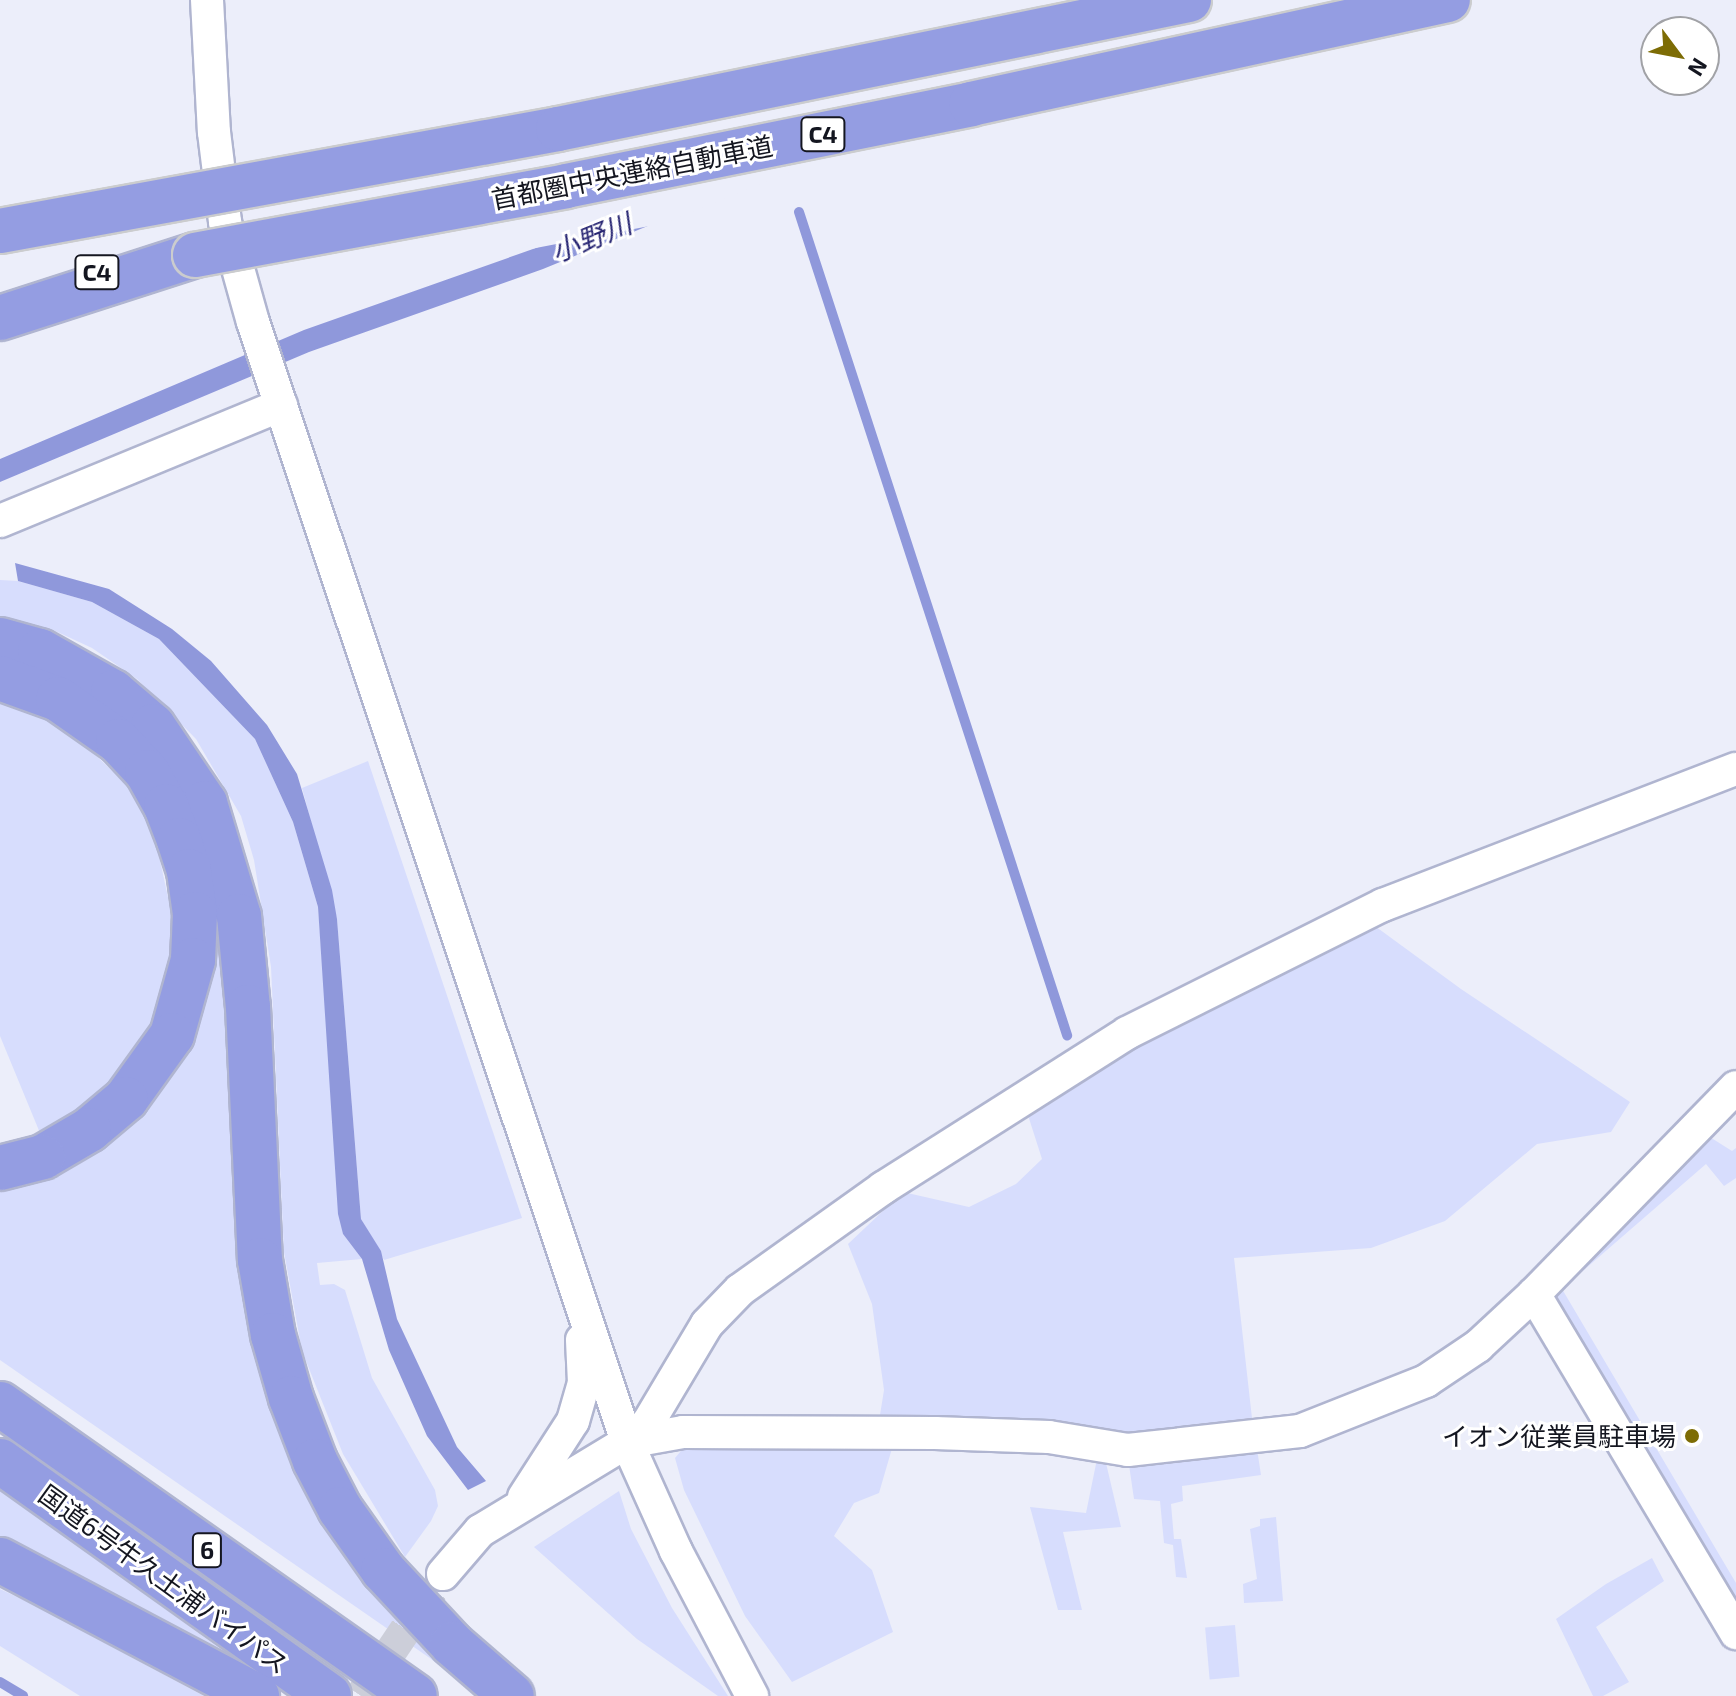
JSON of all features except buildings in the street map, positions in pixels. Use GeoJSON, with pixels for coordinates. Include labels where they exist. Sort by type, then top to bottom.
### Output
{"type":"FeatureCollection","features":[{"type":"Feature","properties":{"kind":"highway","name":"C4"},"geometry":{"type":"LineString","coordinates":[[0,231],[558,129],[1189,0]]}},
{"type":"Feature","properties":{"kind":"highway","name":"首都圏中央連絡自動車道"},"geometry":{"type":"LineString","coordinates":[[0,288],[195,255],[644,170],[1448,0]]}},
{"type":"Feature","properties":{"kind":"highway"},"geometry":{"type":"LineString","coordinates":[[0,318],[195,255]]}},
{"type":"Feature","properties":{"kind":"highway"},"geometry":{"type":"LineString","coordinates":[[0,640],[40,651],[113,692],[153,726],[205,803],[239,916],[248,1007],[260,1260],[273,1335],[291,1398],[315,1461],[340,1509],[383,1570],[452,1644],[512,1696]]}},
{"type":"Feature","properties":{"kind":"highway"},"geometry":{"type":"LineString","coordinates":[[0,678],[58,699],[118,741],[147,772],[166,806],[179,840],[189,871],[195,914],[193,960],[172,1035],[126,1099],[89,1130],[43,1157],[0,1168]]}},
{"type":"Feature","properties":{"kind":"highway","name":"国道6号牛久土浦バイパス"},"geometry":{"type":"LineString","coordinates":[[0,1404],[415,1696]]}},
{"type":"Feature","properties":{"kind":"highway","name":"国道6号牛久土浦バイパス"},"geometry":{"type":"LineString","coordinates":[[0,1461],[329,1696]]}},
{"type":"Feature","properties":{"kind":"highway"},"geometry":{"type":"LineString","coordinates":[[0,1560],[257,1696]]}},
{"type":"Feature","properties":{"kind":"street"},"geometry":{"type":"LineString","coordinates":[[207,0],[214,132],[225,222],[253,322],[627,1442],[676,1551],[752,1696]]}},
{"type":"Feature","properties":{"kind":"street"},"geometry":{"type":"LineString","coordinates":[[0,521],[278,395]]}},
{"type":"Feature","properties":{"kind":"street"},"geometry":{"type":"LineString","coordinates":[[443,1574],[464,1545],[480,1531],[627,1442],[656,1411],[707,1324],[740,1290],[883,1188],[1127,1033],[1383,905],[1736,769]]}},
{"type":"Feature","properties":{"kind":"street"},"geometry":{"type":"LineString","coordinates":[[627,1442],[683,1432],[935,1433],[1049,1437],[1128,1450],[1300,1431],[1426,1381],[1478,1346],[1534,1294],[1736,1087]]}},
{"type":"Feature","properties":{"kind":"street"},"geometry":{"type":"LineString","coordinates":[[1534,1294],[1736,1633]]}},
{"type":"Feature","properties":{"kind":"street"},"geometry":{"type":"LineString","coordinates":[[513,1512],[544,1471],[573,1421],[584,1383],[581,1301]]}},
{"type":"Feature","properties":{"kind":"shaded area"},"geometry":{"type":"Polygon","coordinates":[[[0,580],[18,581],[92,602],[159,639],[255,739],[293,822],[318,907],[343,1234],[362,1259],[317,1263],[320,1285],[334,1284],[345,1290],[372,1378],[435,1490],[438,1506],[405,1557],[343,1454],[302,1351],[284,1252],[271,967],[254,860],[241,816],[196,739],[137,679],[92,648],[51,629],[0,618],[0,580]]]}},
{"type":"Feature","properties":{"kind":"shaded area"},"geometry":{"type":"Polygon","coordinates":[[[0,702],[54,723],[82,742],[131,789],[155,837],[172,916],[171,953],[161,996],[146,1034],[118,1076],[84,1107],[40,1133],[0,1036],[0,702]]]}},
{"type":"Feature","properties":{"kind":"shaded area"},"geometry":{"type":"Polygon","coordinates":[[[368,761],[522,1218],[384,1260],[361,1219],[337,919],[302,788],[368,761]]]}},
{"type":"Feature","properties":{"kind":"shaded area"},"geometry":{"type":"Polygon","coordinates":[[[1368,921],[1461,989],[1630,1102],[1611,1132],[1537,1144],[1445,1221],[1371,1248],[1234,1258],[1252,1418],[1143,1434],[880,1415],[884,1390],[872,1304],[848,1244],[903,1192],[969,1207],[1016,1184],[1042,1159],[1026,1109],[1139,1038],[1368,921]]]}},
{"type":"Feature","properties":{"kind":"shaded area"},"geometry":{"type":"Polygon","coordinates":[[[223,932],[254,1331],[449,1666],[447,1670],[0,1360],[0,1191],[27,1185],[65,1167],[131,1122],[158,1092],[189,1043],[207,993],[211,933],[223,932]]]}},
{"type":"Feature","properties":{"kind":"shaded area"},"geometry":{"type":"Polygon","coordinates":[[[1705,1134],[1732,1151],[1736,1148],[1736,1178],[1724,1186],[1706,1164],[1562,1289],[1736,1583],[1736,1616],[1545,1297],[1705,1134]]]}},
{"type":"Feature","properties":{"kind":"shaded area"},"geometry":{"type":"Polygon","coordinates":[[[686,1445],[893,1445],[879,1493],[854,1503],[834,1536],[872,1570],[893,1632],[792,1682],[745,1616],[684,1490],[675,1458],[686,1445]]]}},
{"type":"Feature","properties":{"kind":"shaded area"},"geometry":{"type":"Polygon","coordinates":[[[1257,1449],[1261,1475],[1182,1486],[1183,1501],[1171,1504],[1174,1539],[1181,1539],[1187,1578],[1176,1577],[1173,1545],[1164,1543],[1160,1501],[1134,1499],[1129,1465],[1257,1449]]]}},
{"type":"Feature","properties":{"kind":"shaded area"},"geometry":{"type":"Polygon","coordinates":[[[1097,1459],[1106,1463],[1121,1527],[1063,1532],[1082,1610],[1058,1610],[1030,1507],[1086,1513],[1097,1459]]]}},
{"type":"Feature","properties":{"kind":"shaded area"},"geometry":{"type":"Polygon","coordinates":[[[0,1491],[110,1569],[226,1653],[0,1539],[0,1491]]]}},
{"type":"Feature","properties":{"kind":"shaded area"},"geometry":{"type":"Polygon","coordinates":[[[619,1491],[631,1529],[672,1608],[728,1696],[718,1696],[637,1639],[534,1547],[619,1491]]]}},
{"type":"Feature","properties":{"kind":"shaded area"},"geometry":{"type":"Polygon","coordinates":[[[1276,1517],[1283,1601],[1244,1603],[1243,1584],[1257,1579],[1250,1529],[1260,1526],[1260,1519],[1276,1517]]]}},
{"type":"Feature","properties":{"kind":"shaded area"},"geometry":{"type":"Polygon","coordinates":[[[1652,1558],[1664,1581],[1596,1627],[1629,1682],[1603,1696],[1593,1696],[1556,1619],[1606,1584],[1652,1558]]]}},
{"type":"Feature","properties":{"kind":"shaded area"},"geometry":{"type":"Polygon","coordinates":[[[0,1589],[204,1696],[80,1696],[0,1646],[0,1589]]]}},
{"type":"Feature","properties":{"kind":"shaded area"},"geometry":{"type":"Polygon","coordinates":[[[1235,1625],[1240,1677],[1210,1679],[1205,1628],[1235,1625]]]}},
{"type":"Feature","properties":{"kind":"water","name":"小野川"},"geometry":{"type":"Polygon","coordinates":[[[957,99],[543,269],[309,352],[0,482],[0,459],[304,330],[957,99]]]}},
{"type":"Feature","properties":{"kind":"water"},"geometry":{"type":"Polygon","coordinates":[[[15,563],[109,589],[172,629],[211,661],[267,725],[297,774],[332,890],[337,919],[361,1219],[381,1251],[397,1319],[457,1447],[486,1481],[468,1490],[427,1436],[389,1350],[362,1259],[343,1234],[338,1214],[318,907],[293,822],[255,739],[159,639],[92,602],[18,581],[15,563]]]}},
{"type":"Feature","properties":{"kind":"pier"},"geometry":{"type":"Polygon","coordinates":[[[1141,0],[1211,0],[665,223],[510,253],[1141,0]]]}},
{"type":"Feature","properties":{"kind":"waterway"},"geometry":{"type":"LineString","coordinates":[[799,212],[1067,1035]]}},
{"type":"Feature","properties":{"kind":"waterway"},"geometry":{"type":"LineString","coordinates":[[0,1682],[23,1696]]}},
{"type":"Feature","properties":{"kind":"tunnel"},"geometry":{"type":"LineString","coordinates":[[361,1696],[443,1574]]}},
{"type":"Feature","properties":{"kind":"place","name":"イオン従業員駐車場"},"geometry":{"type":"Point","coordinates":[1692,1436]}}]}
